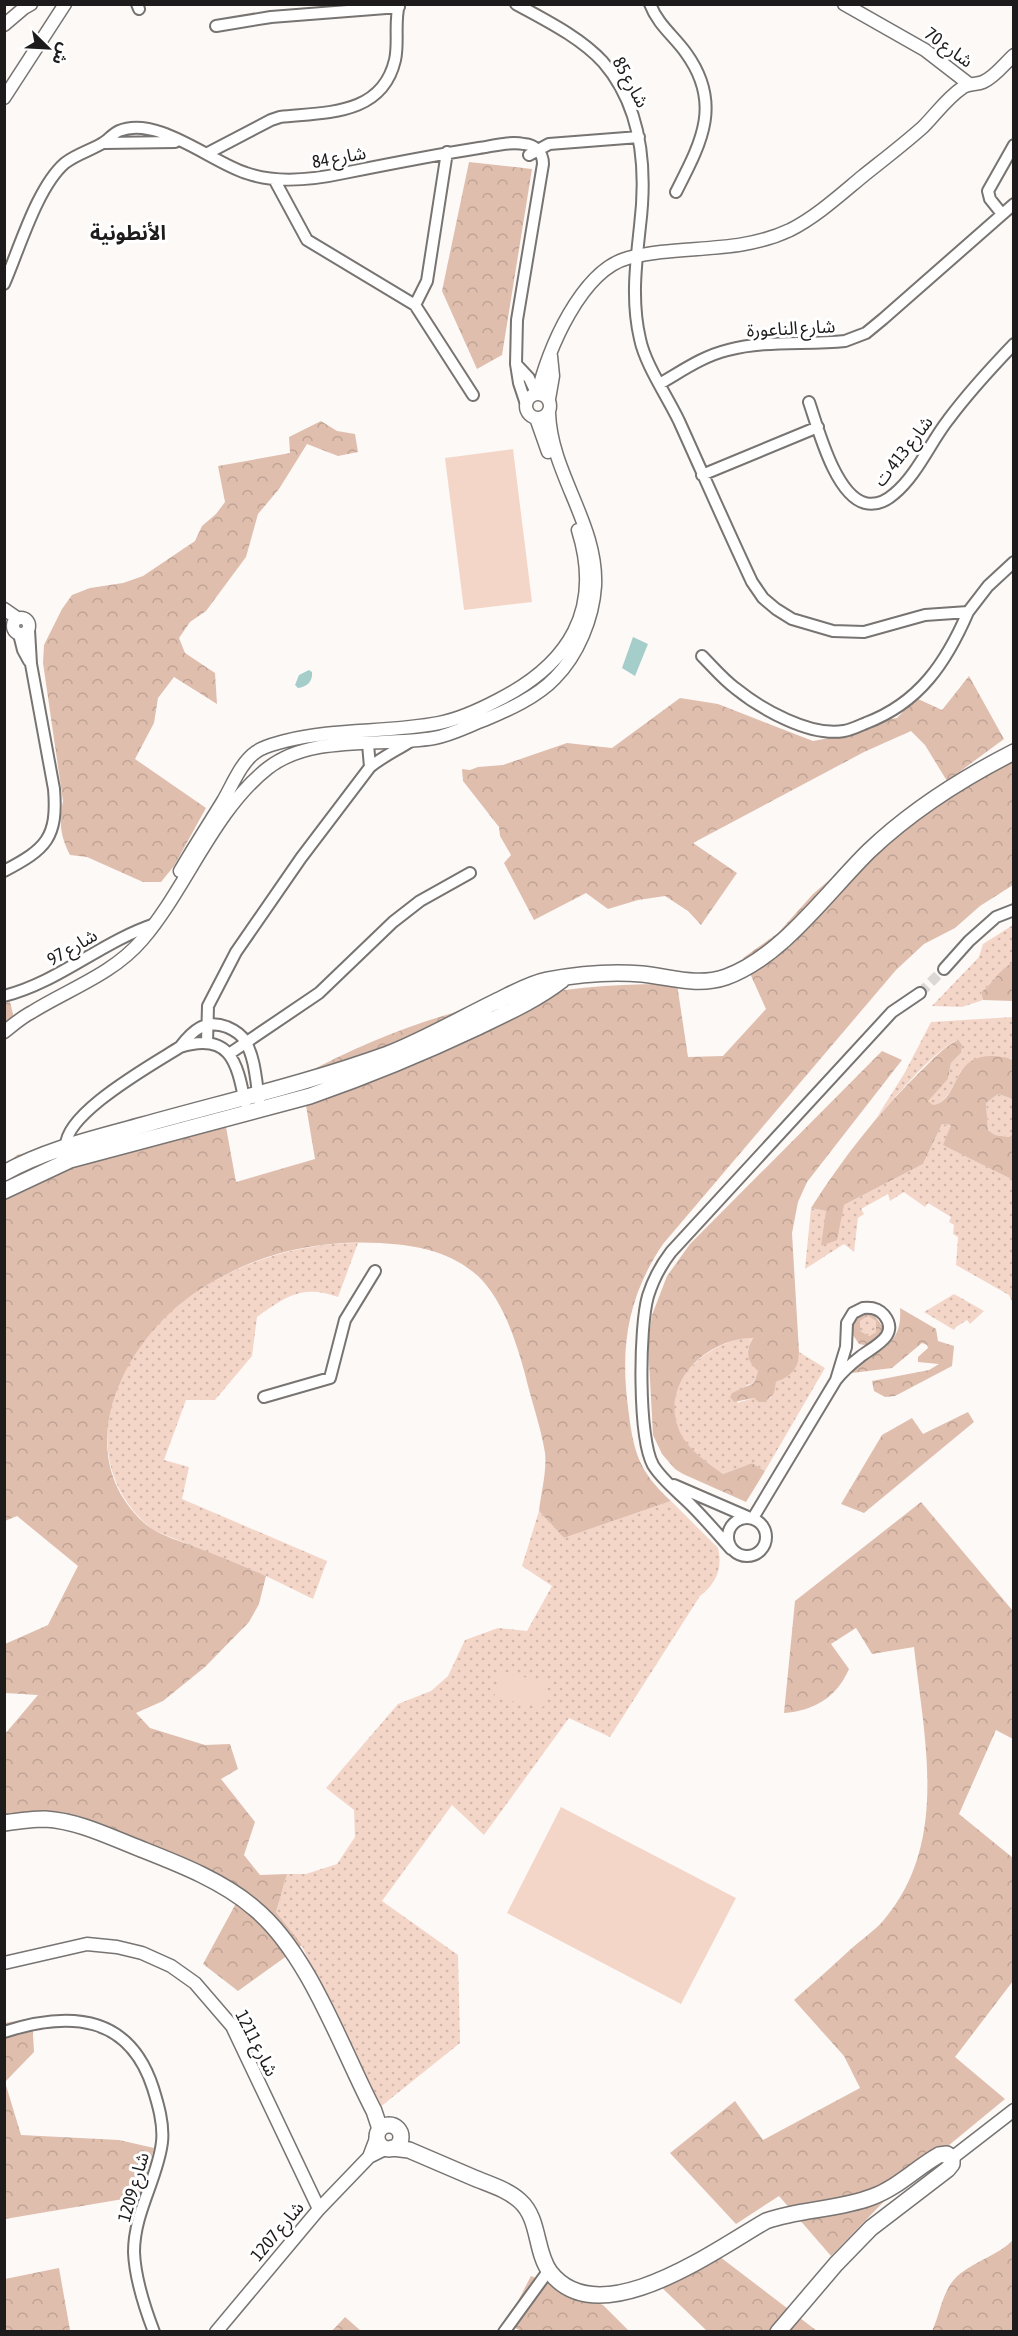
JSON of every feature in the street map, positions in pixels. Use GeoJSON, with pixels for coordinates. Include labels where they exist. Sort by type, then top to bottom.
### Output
{"type":"FeatureCollection","features":[{"type":"Feature","properties":{"kind":"main road"},"geometry":{"type":"LineString","coordinates":[[4,1173],[67,1153],[253,1102],[310,1096],[454,1038],[539,998],[567,976],[606,972],[698,982],[729,976],[769,953],[831,893],[868,852],[907,817],[942,792],[1014,752]]}},
{"type":"Feature","properties":{"kind":"main road"},"geometry":{"type":"LineString","coordinates":[[4,1191],[67,1153]]}},
{"type":"Feature","properties":{"kind":"main road"},"geometry":{"type":"LineString","coordinates":[[4,1823],[48,1819],[90,1828],[206,1878],[254,1907],[270,1923],[303,1967],[387,2137],[409,2150],[502,2190],[520,2201],[529,2215],[549,2270],[563,2285],[573,2290],[606,2296],[634,2291],[660,2282],[766,2222],[782,2216],[826,2209],[873,2197],[939,2154],[947,2154],[952,2158],[952,2164],[943,2173],[871,2228],[778,2331]]}},
{"type":"Feature","properties":{"kind":"street"},"geometry":{"type":"LineString","coordinates":[[4,26],[31,4]]}},
{"type":"Feature","properties":{"kind":"street"},"geometry":{"type":"LineString","coordinates":[[4,98],[65,4]]}},
{"type":"Feature","properties":{"kind":"street","name":"شارع 85"},"geometry":{"type":"LineString","coordinates":[[516,4],[581,43],[603,62],[630,107],[639,137],[644,177],[636,256]]}},
{"type":"Feature","properties":{"kind":"street"},"geometry":{"type":"LineString","coordinates":[[650,4],[657,19],[688,54],[698,75],[705,100],[703,135],[676,192]]}},
{"type":"Feature","properties":{"kind":"street","name":"شارع 70"},"geometry":{"type":"LineString","coordinates":[[844,4],[925,50],[969,84]]}},
{"type":"Feature","properties":{"kind":"street"},"geometry":{"type":"LineString","coordinates":[[208,153],[257,126],[280,117],[337,111],[361,104],[376,94],[388,78],[395,57],[399,6],[271,17],[216,26]]}},
{"type":"Feature","properties":{"kind":"street"},"geometry":{"type":"LineString","coordinates":[[541,395],[553,376],[551,355],[565,320],[578,299],[604,272],[626,258],[759,241],[790,230],[823,208],[919,131],[956,93],[969,84],[986,80],[1014,54]]}},
{"type":"Feature","properties":{"kind":"street"},"geometry":{"type":"LineString","coordinates":[[533,152],[549,144],[639,137]]}},
{"type":"Feature","properties":{"kind":"street","name":"شارع 84"},"geometry":{"type":"LineString","coordinates":[[4,284],[38,203],[52,177],[79,153],[104,143],[181,142],[208,153],[243,172],[274,179],[291,180],[335,176],[508,143],[533,152],[542,171],[517,320],[516,364],[526,404]]}},
{"type":"Feature","properties":{"kind":"street"},"geometry":{"type":"LineString","coordinates":[[1002,214],[990,199],[988,191],[1014,145]]}},
{"type":"Feature","properties":{"kind":"street"},"geometry":{"type":"LineString","coordinates":[[415,305],[427,281],[447,153]]}},
{"type":"Feature","properties":{"kind":"street"},"geometry":{"type":"LineString","coordinates":[[274,179],[307,240],[415,305],[473,395]]}},
{"type":"Feature","properties":{"kind":"street","name":"شارع الناعورة"},"geometry":{"type":"LineString","coordinates":[[661,383],[702,359],[729,349],[838,342],[856,338],[884,319],[1014,204]]}},
{"type":"Feature","properties":{"kind":"street"},"geometry":{"type":"LineString","coordinates":[[636,256],[636,322],[645,355],[661,383],[752,582],[763,598],[792,619],[811,626],[849,633],[864,632],[925,615],[968,612]]}},
{"type":"Feature","properties":{"kind":"street","name":"شارع 413 ت"},"geometry":{"type":"LineString","coordinates":[[809,402],[829,459],[849,492],[865,503],[877,504],[897,492],[948,420],[1014,344]]}},
{"type":"Feature","properties":{"kind":"street"},"geometry":{"type":"LineString","coordinates":[[150,925],[237,776],[255,752],[269,745],[302,737],[418,726],[457,718],[554,680],[572,655],[588,622],[595,586],[591,545],[556,456],[549,413],[551,406],[516,364]]}},
{"type":"Feature","properties":{"kind":"street"},"geometry":{"type":"LineString","coordinates":[[541,395],[531,395],[526,404],[528,413],[536,418],[549,413]]}},
{"type":"Feature","properties":{"kind":"street"},"geometry":{"type":"LineString","coordinates":[[4,1032],[31,1012],[100,975],[134,949],[227,814],[242,794],[268,768],[297,752],[321,747],[436,738],[495,715],[531,689],[565,649],[576,628],[586,582],[585,558],[579,532],[536,418]]}},
{"type":"Feature","properties":{"kind":"street"},"geometry":{"type":"LineString","coordinates":[[702,475],[818,427]]}},
{"type":"Feature","properties":{"kind":"street"},"geometry":{"type":"LineString","coordinates":[[702,656],[735,688],[776,714],[805,726],[827,731],[844,731],[884,716],[902,706],[919,691],[951,648],[968,612],[988,586],[1014,562]]}},
{"type":"Feature","properties":{"kind":"street"},"geometry":{"type":"LineString","coordinates":[[4,609],[16,626],[26,657],[31,664],[56,808],[53,825],[43,846],[33,855],[4,871]]}},
{"type":"Feature","properties":{"kind":"street"},"geometry":{"type":"LineString","coordinates":[[212,1043],[207,1025],[210,999],[236,952],[301,858],[370,767],[411,741]]}},
{"type":"Feature","properties":{"kind":"street"},"geometry":{"type":"LineString","coordinates":[[368,744],[370,767]]}},
{"type":"Feature","properties":{"kind":"street"},"geometry":{"type":"LineString","coordinates":[[229,1054],[312,998],[393,921],[420,901],[470,873]]}},
{"type":"Feature","properties":{"kind":"street"},"geometry":{"type":"LineString","coordinates":[[944,969],[996,916],[1014,910]]}},
{"type":"Feature","properties":{"kind":"street","name":"شارع 97"},"geometry":{"type":"LineString","coordinates":[[4,996],[45,981],[98,949],[150,925]]}},
{"type":"Feature","properties":{"kind":"street"},"geometry":{"type":"LineString","coordinates":[[667,1481],[762,1525],[766,1535],[761,1550],[746,1556],[731,1549],[667,1481],[656,1469],[648,1453],[642,1376],[645,1310],[651,1287],[659,1269],[674,1249],[892,1012],[920,993]]}},
{"type":"Feature","properties":{"kind":"street"},"geometry":{"type":"LineString","coordinates":[[180,1047],[190,1034],[207,1025],[224,1026],[234,1030],[246,1042],[254,1071],[253,1102]]}},
{"type":"Feature","properties":{"kind":"street"},"geometry":{"type":"LineString","coordinates":[[212,1043],[224,1026]]}},
{"type":"Feature","properties":{"kind":"street"},"geometry":{"type":"LineString","coordinates":[[67,1153],[68,1132],[83,1114],[180,1047],[192,1043],[212,1043],[229,1054],[253,1102]]}},
{"type":"Feature","properties":{"kind":"street"},"geometry":{"type":"LineString","coordinates":[[239,1076],[254,1071]]}},
{"type":"Feature","properties":{"kind":"street"},"geometry":{"type":"LineString","coordinates":[[264,1397],[330,1378],[345,1320],[375,1271]]}},
{"type":"Feature","properties":{"kind":"street"},"geometry":{"type":"LineString","coordinates":[[751,1518],[836,1380],[856,1360],[886,1338],[888,1323],[879,1311],[863,1308],[849,1317],[846,1347],[836,1380]]}},
{"type":"Feature","properties":{"kind":"street"},"geometry":{"type":"LineString","coordinates":[[731,1549],[728,1538],[730,1528],[737,1520],[751,1518]]}},
{"type":"Feature","properties":{"kind":"street","name":"شارع 1211"},"geometry":{"type":"LineString","coordinates":[[4,1963],[87,1944],[117,1947],[142,1953],[171,1965],[195,1983],[232,2026],[319,2209]]}},
{"type":"Feature","properties":{"kind":"street","name":"شارع 1209"},"geometry":{"type":"LineString","coordinates":[[4,2032],[58,2020],[90,2022],[111,2030],[135,2051],[147,2070],[159,2107],[163,2140],[140,2211],[134,2251],[138,2279],[154,2331]]}},
{"type":"Feature","properties":{"kind":"street"},"geometry":{"type":"LineString","coordinates":[[952,2158],[1014,2109]]}},
{"type":"Feature","properties":{"kind":"street","name":"شارع 1207"},"geometry":{"type":"LineString","coordinates":[[216,2331],[319,2209],[387,2137]]}},
{"type":"Feature","properties":{"kind":"street"},"geometry":{"type":"LineString","coordinates":[[504,2331],[549,2270]]}},
{"type":"Feature","properties":{"kind":"shaded area"},"geometry":{"type":"Polygon","coordinates":[[[513,449],[532,602],[464,610],[445,458],[513,449]]]}},
{"type":"Feature","properties":{"kind":"shaded area"},"geometry":{"type":"Polygon","coordinates":[[[1013,925],[1013,963],[981,992],[983,1000],[962,1007],[932,1006],[979,957],[983,944],[1013,925]]]}},
{"type":"Feature","properties":{"kind":"shaded area"},"geometry":{"type":"Polygon","coordinates":[[[1013,1017],[1013,1060],[1011,1058],[961,1071],[947,1097],[933,1105],[927,1101],[948,1079],[951,1063],[961,1053],[957,1040],[926,1064],[877,1117],[904,1074],[931,1022],[1013,1017]]]}},
{"type":"Feature","properties":{"kind":"shaded area"},"geometry":{"type":"Polygon","coordinates":[[[998,1094],[1013,1099],[1013,1134],[1010,1137],[995,1135],[988,1130],[986,1103],[998,1094]]]}},
{"type":"Feature","properties":{"kind":"shaded area"},"geometry":{"type":"Polygon","coordinates":[[[942,1124],[951,1125],[944,1145],[1013,1178],[1013,1303],[1009,1295],[956,1265],[958,1237],[953,1234],[954,1225],[949,1222],[951,1217],[928,1203],[925,1207],[904,1192],[890,1201],[888,1194],[861,1209],[864,1214],[858,1218],[854,1252],[844,1244],[805,1269],[811,1208],[826,1211],[844,1205],[923,1164],[942,1124]]]}},
{"type":"Feature","properties":{"kind":"shaded area"},"geometry":{"type":"Polygon","coordinates":[[[358,1243],[338,1297],[325,1293],[304,1292],[285,1298],[257,1317],[252,1356],[215,1400],[186,1400],[164,1460],[189,1467],[182,1499],[327,1561],[313,1599],[266,1576],[153,1530],[126,1501],[111,1469],[108,1435],[113,1401],[127,1368],[147,1337],[172,1310],[202,1288],[258,1261],[317,1246],[358,1243]]]}},
{"type":"Feature","properties":{"kind":"shaded area"},"geometry":{"type":"Polygon","coordinates":[[[954,1294],[984,1311],[970,1324],[967,1320],[954,1330],[924,1312],[954,1294]]]}},
{"type":"Feature","properties":{"kind":"shaded area"},"geometry":{"type":"Polygon","coordinates":[[[868,1316],[876,1321],[876,1332],[869,1336],[860,1332],[860,1321],[868,1316]]]}},
{"type":"Feature","properties":{"kind":"shaded area"},"geometry":{"type":"Polygon","coordinates":[[[753,1337],[749,1346],[749,1355],[758,1371],[754,1383],[747,1385],[737,1403],[754,1398],[763,1402],[771,1397],[776,1382],[786,1377],[795,1367],[799,1352],[825,1368],[765,1471],[752,1463],[723,1474],[698,1455],[685,1441],[676,1422],[674,1404],[678,1387],[688,1371],[701,1358],[716,1348],[753,1337]]]}},
{"type":"Feature","properties":{"kind":"shaded area"},"geometry":{"type":"Polygon","coordinates":[[[671,1501],[718,1548],[719,1569],[714,1581],[700,1596],[610,1737],[569,1718],[484,1835],[452,1805],[382,1901],[458,1955],[460,2043],[379,2108],[302,1946],[276,1912],[287,1874],[306,1874],[337,1864],[355,1837],[354,1810],[326,1788],[398,1704],[431,1691],[448,1676],[465,1640],[498,1628],[527,1631],[552,1586],[522,1566],[539,1511],[564,1538],[671,1501]]]}},
{"type":"Feature","properties":{"kind":"shaded area"},"geometry":{"type":"Polygon","coordinates":[[[499,1673],[547,1681],[543,1707],[494,1698],[499,1673]]]}},
{"type":"Feature","properties":{"kind":"shaded area"},"geometry":{"type":"Polygon","coordinates":[[[561,1807],[736,1898],[681,2004],[507,1913],[561,1807]]]}},
{"type":"Feature","properties":{"kind":"green space"},"geometry":{"type":"Polygon","coordinates":[[[469,162],[532,169],[502,355],[477,369],[442,291],[469,162]]]}},
{"type":"Feature","properties":{"kind":"green space"},"geometry":{"type":"Polygon","coordinates":[[[321,421],[337,431],[355,434],[358,452],[338,456],[307,444],[279,489],[258,514],[246,557],[206,611],[190,622],[179,638],[185,653],[215,673],[217,704],[174,677],[158,698],[154,723],[135,759],[206,808],[174,866],[161,882],[143,882],[87,857],[70,855],[61,829],[63,801],[43,663],[44,645],[62,609],[72,595],[90,588],[123,583],[143,576],[195,541],[202,526],[216,514],[225,502],[218,466],[290,453],[289,437],[321,421]]]}},
{"type":"Feature","properties":{"kind":"green space"},"geometry":{"type":"Polygon","coordinates":[[[969,676],[1004,739],[947,781],[925,745],[911,731],[864,752],[693,843],[737,873],[701,925],[688,911],[665,896],[638,900],[608,909],[586,893],[534,920],[504,863],[511,855],[500,836],[499,827],[463,781],[462,769],[503,765],[567,743],[612,748],[680,698],[718,704],[813,741],[862,732],[885,720],[897,718],[916,698],[942,710],[969,676]]]}},
{"type":"Feature","properties":{"kind":"green space"},"geometry":{"type":"Polygon","coordinates":[[[1013,756],[1013,885],[980,906],[955,928],[924,944],[896,970],[663,1244],[651,1263],[634,1302],[629,1322],[625,1363],[626,1385],[632,1436],[639,1459],[651,1480],[671,1501],[564,1538],[539,1511],[545,1475],[545,1453],[521,1361],[508,1322],[495,1297],[478,1276],[456,1261],[432,1251],[393,1244],[361,1242],[303,1248],[266,1257],[223,1276],[185,1300],[150,1334],[133,1358],[119,1385],[110,1413],[107,1442],[111,1470],[123,1497],[143,1522],[154,1530],[266,1576],[259,1604],[249,1622],[205,1667],[163,1701],[136,1713],[150,1728],[205,1745],[230,1744],[238,1769],[221,1779],[255,1822],[244,1855],[260,1875],[287,1874],[276,1912],[302,1945],[238,1991],[203,1964],[240,1896],[156,1849],[101,1825],[40,1814],[5,1815],[5,1734],[38,1695],[5,1693],[5,1644],[48,1625],[78,1566],[17,1516],[5,1521],[5,1165],[17,1155],[222,1105],[236,1182],[315,1159],[301,1076],[346,1053],[391,1034],[483,1005],[529,995],[577,988],[677,984],[688,1057],[723,1056],[766,1009],[743,958],[778,933],[813,894],[849,863],[1013,756]]]}},
{"type":"Feature","properties":{"kind":"green space"},"geometry":{"type":"Polygon","coordinates":[[[1013,963],[1013,1001],[983,1000],[981,992],[1013,963]]]}},
{"type":"Feature","properties":{"kind":"green space"},"geometry":{"type":"Polygon","coordinates":[[[10,1002],[14,1018],[5,1025],[5,1003],[10,1002]]]}},
{"type":"Feature","properties":{"kind":"green space"},"geometry":{"type":"Polygon","coordinates":[[[958,1040],[962,1045],[961,1053],[951,1063],[948,1079],[928,1101],[933,1105],[942,1102],[962,1071],[977,1058],[993,1056],[1013,1060],[1013,1099],[998,1094],[986,1103],[988,1130],[995,1135],[1009,1137],[1013,1134],[1013,1178],[943,1145],[951,1125],[942,1124],[923,1164],[844,1205],[837,1240],[821,1246],[826,1211],[811,1208],[823,1189],[863,1135],[892,1101],[939,1053],[958,1040]]]}},
{"type":"Feature","properties":{"kind":"green space"},"geometry":{"type":"Polygon","coordinates":[[[882,1051],[902,1060],[807,1182],[798,1202],[792,1233],[799,1352],[796,1367],[786,1377],[776,1382],[774,1393],[765,1402],[759,1402],[754,1398],[734,1402],[730,1397],[732,1393],[754,1383],[758,1371],[751,1364],[748,1356],[753,1338],[736,1340],[704,1355],[691,1367],[681,1381],[676,1397],[675,1414],[680,1432],[699,1456],[723,1474],[752,1463],[765,1471],[746,1502],[683,1474],[675,1469],[662,1454],[653,1435],[648,1344],[652,1315],[667,1276],[690,1244],[882,1051]]]}},
{"type":"Feature","properties":{"kind":"green space"},"geometry":{"type":"Polygon","coordinates":[[[900,1308],[936,1329],[938,1341],[954,1346],[952,1366],[895,1396],[885,1397],[874,1391],[872,1381],[929,1370],[939,1364],[918,1362],[918,1357],[928,1348],[922,1343],[892,1368],[852,1373],[853,1369],[887,1346],[893,1339],[900,1321],[900,1308]]]}},
{"type":"Feature","properties":{"kind":"green space"},"geometry":{"type":"Polygon","coordinates":[[[864,1313],[874,1315],[883,1327],[881,1337],[869,1346],[859,1344],[851,1332],[855,1318],[864,1313]],[[868,1316],[860,1321],[860,1331],[869,1336],[876,1332],[876,1321],[868,1316]]]}},
{"type":"Feature","properties":{"kind":"green space"},"geometry":{"type":"Polygon","coordinates":[[[968,1412],[974,1422],[864,1513],[841,1504],[882,1435],[912,1418],[923,1434],[968,1412]]]}},
{"type":"Feature","properties":{"kind":"green space"},"geometry":{"type":"Polygon","coordinates":[[[921,1502],[1013,1611],[1013,1739],[996,1730],[959,1814],[1013,1858],[1013,1981],[955,2057],[1005,2099],[897,2188],[831,2256],[779,2196],[736,2224],[670,2153],[735,2101],[763,2140],[860,2088],[844,2056],[794,2000],[883,1921],[904,1891],[918,1858],[925,1824],[927,1789],[923,1718],[914,1647],[872,1654],[856,1628],[831,1644],[849,1669],[838,1687],[815,1706],[784,1713],[795,1601],[921,1502]]]}},
{"type":"Feature","properties":{"kind":"green space"},"geometry":{"type":"Polygon","coordinates":[[[32,2018],[34,2052],[5,2082],[5,2023],[32,2018]]]}},
{"type":"Feature","properties":{"kind":"green space"},"geometry":{"type":"Polygon","coordinates":[[[5,2082],[21,2135],[119,2140],[154,2148],[141,2196],[5,2219],[5,2082]]]}},
{"type":"Feature","properties":{"kind":"green space"},"geometry":{"type":"Polygon","coordinates":[[[1013,2240],[1013,2331],[932,2331],[946,2293],[955,2279],[967,2268],[1001,2250],[1013,2240]]]}},
{"type":"Feature","properties":{"kind":"green space"},"geometry":{"type":"Polygon","coordinates":[[[711,2250],[817,2331],[707,2331],[657,2283],[711,2250]]]}},
{"type":"Feature","properties":{"kind":"green space"},"geometry":{"type":"Polygon","coordinates":[[[59,2268],[70,2330],[5,2331],[5,2279],[59,2268]]]}},
{"type":"Feature","properties":{"kind":"green space"},"geometry":{"type":"Polygon","coordinates":[[[531,2276],[603,2305],[629,2331],[521,2331],[506,2324],[531,2276]]]}},
{"type":"Feature","properties":{"kind":"green space"},"geometry":{"type":"Polygon","coordinates":[[[345,2317],[361,2331],[332,2331],[345,2317]]]}},
{"type":"Feature","properties":{"kind":"water"},"geometry":{"type":"Polygon","coordinates":[[[633,637],[648,644],[635,676],[622,668],[633,637]]]}},
{"type":"Feature","properties":{"kind":"water"},"geometry":{"type":"Polygon","coordinates":[[[309,670],[312,672],[310,681],[307,685],[298,688],[295,685],[299,675],[309,670]]]}},
{"type":"Feature","properties":{"kind":"tunnel"},"geometry":{"type":"LineString","coordinates":[[920,993],[944,969]]}},
{"type":"Feature","properties":{"kind":"district","name":"الأنطونية"},"geometry":{"type":"Point","coordinates":[128,232]}}]}
